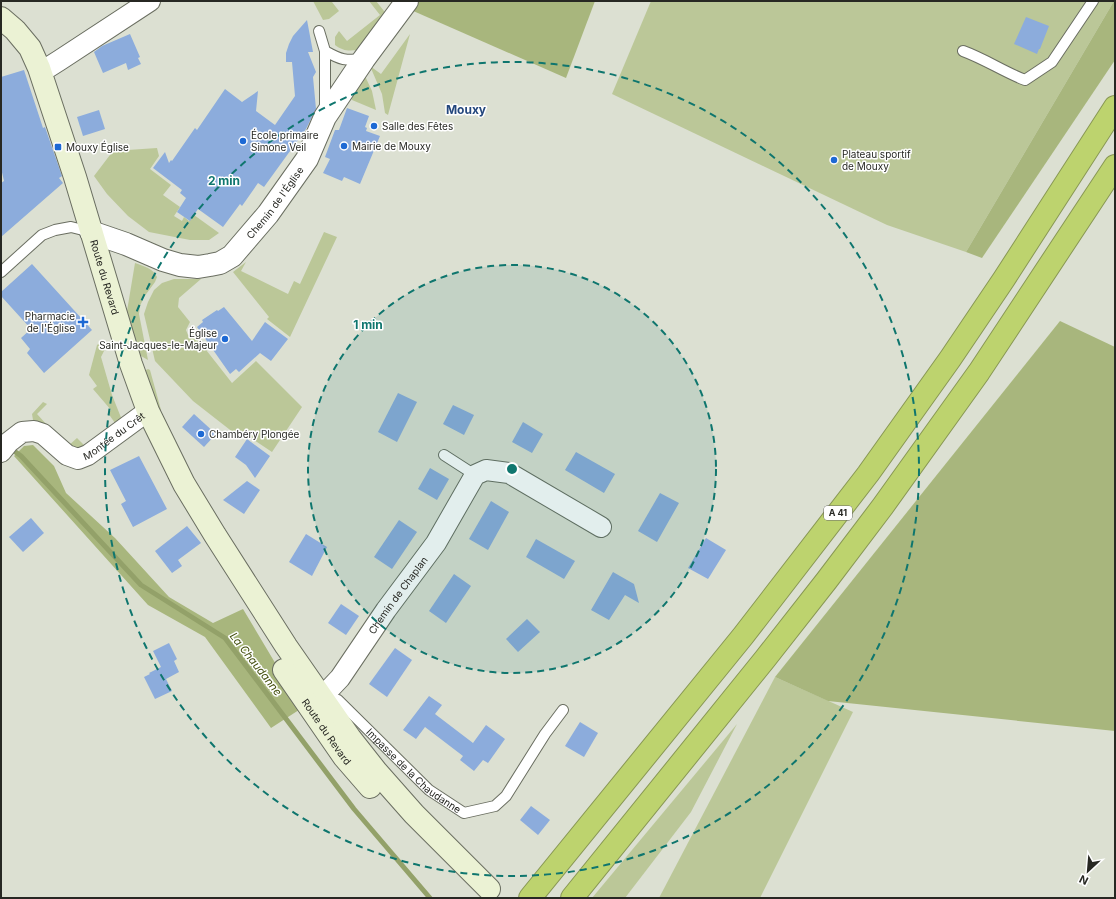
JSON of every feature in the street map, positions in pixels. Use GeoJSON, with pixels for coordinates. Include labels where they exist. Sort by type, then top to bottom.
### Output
{"type":"FeatureCollection","features":[{"type":"Feature","properties":{"kind":"highway","name":"A 41"},"geometry":{"type":"LineString","coordinates":[[530,898],[743,636],[868,474],[1004,279],[1115,107]]}},
{"type":"Feature","properties":{"kind":"highway"},"geometry":{"type":"LineString","coordinates":[[572,898],[765,659],[827,580],[882,506],[980,372],[1115,166]]}},
{"type":"Feature","properties":{"kind":"main road","name":"Route du Revard"},"geometry":{"type":"LineString","coordinates":[[1,18],[15,30],[30,48],[39,68],[75,176],[131,364],[148,411],[184,484],[286,646],[315,702],[350,738],[376,771],[414,814],[495,894]]}},
{"type":"Feature","properties":{"kind":"street"},"geometry":{"type":"LineString","coordinates":[[39,68],[49,67],[150,1]]}},
{"type":"Feature","properties":{"kind":"street","name":"Chemin de l'Église"},"geometry":{"type":"LineString","coordinates":[[92,232],[180,266],[198,267],[220,262],[232,256],[268,214],[307,159],[325,117],[364,59],[407,1]]}},
{"type":"Feature","properties":{"kind":"street","name":"Montée du Crêt"},"geometry":{"type":"LineString","coordinates":[[8,445],[34,431],[43,434],[67,455],[78,459],[88,455],[148,411]]}},
{"type":"Feature","properties":{"kind":"street"},"geometry":{"type":"LineString","coordinates":[[475,475],[486,470],[509,473],[601,527]]}},
{"type":"Feature","properties":{"kind":"street","name":"Chemin de Chaplan"},"geometry":{"type":"LineString","coordinates":[[315,702],[340,678],[386,610],[436,542],[475,475]]}},
{"type":"Feature","properties":{"kind":"lane"},"geometry":{"type":"LineString","coordinates":[[963,51],[977,56],[1010,74],[1025,80],[1052,62],[1093,1]]}},
{"type":"Feature","properties":{"kind":"lane"},"geometry":{"type":"LineString","coordinates":[[319,31],[325,51],[325,117]]}},
{"type":"Feature","properties":{"kind":"lane"},"geometry":{"type":"LineString","coordinates":[[325,51],[338,58],[351,61],[364,59]]}},
{"type":"Feature","properties":{"kind":"lane"},"geometry":{"type":"LineString","coordinates":[[1,272],[42,235],[55,230],[71,227],[92,232]]}},
{"type":"Feature","properties":{"kind":"lane"},"geometry":{"type":"LineString","coordinates":[[444,455],[475,475]]}},
{"type":"Feature","properties":{"kind":"lane","name":"Impasse de la Chaudanne"},"geometry":{"type":"LineString","coordinates":[[315,702],[338,700],[429,790],[464,813],[495,806],[506,796],[544,734],[563,710]]}},
{"type":"Feature","properties":{"kind":"green space"},"geometry":{"type":"Polygon","coordinates":[[[313,1],[333,1],[332,2],[339,11],[329,19],[323,20],[313,1]]]}},
{"type":"Feature","properties":{"kind":"green space"},"geometry":{"type":"Polygon","coordinates":[[[369,1],[376,1],[388,16],[358,50],[346,50],[335,45],[335,37],[339,31],[347,41],[380,15],[369,1]]]}},
{"type":"Feature","properties":{"kind":"green space"},"geometry":{"type":"Polygon","coordinates":[[[397,1],[595,1],[566,78],[411,10],[397,1]]]}},
{"type":"Feature","properties":{"kind":"green space","name":"Plateau sportif de Mouxy"},"geometry":{"type":"Polygon","coordinates":[[[651,1],[1114,1],[966,252],[887,225],[612,94],[651,1]]]}},
{"type":"Feature","properties":{"kind":"green space"},"geometry":{"type":"Polygon","coordinates":[[[1114,1],[1115,60],[982,258],[966,252],[1114,1]]]}},
{"type":"Feature","properties":{"kind":"green space"},"geometry":{"type":"Polygon","coordinates":[[[410,34],[388,115],[385,113],[382,94],[370,66],[381,74],[410,34]]]}},
{"type":"Feature","properties":{"kind":"green space"},"geometry":{"type":"Polygon","coordinates":[[[365,76],[372,91],[376,110],[352,100],[350,96],[365,76]]]}},
{"type":"Feature","properties":{"kind":"green space"},"geometry":{"type":"Polygon","coordinates":[[[157,148],[159,156],[150,169],[171,185],[163,195],[180,207],[174,216],[182,221],[184,217],[189,221],[194,215],[219,233],[209,240],[190,240],[149,232],[128,216],[107,194],[94,176],[113,151],[157,148]]]}},
{"type":"Feature","properties":{"kind":"green space"},"geometry":{"type":"Polygon","coordinates":[[[324,232],[337,237],[290,337],[267,319],[269,317],[233,272],[246,262],[241,271],[288,294],[294,281],[300,284],[324,232]]]}},
{"type":"Feature","properties":{"kind":"green space"},"geometry":{"type":"Polygon","coordinates":[[[135,263],[150,269],[157,277],[144,297],[140,306],[139,314],[148,360],[135,350],[126,317],[135,263]]]}},
{"type":"Feature","properties":{"kind":"green space"},"geometry":{"type":"Polygon","coordinates":[[[174,279],[201,279],[179,298],[178,307],[190,322],[186,330],[188,335],[192,332],[232,383],[256,361],[302,407],[272,452],[248,436],[234,433],[193,401],[155,361],[144,314],[154,290],[162,283],[174,279]]]}},
{"type":"Feature","properties":{"kind":"green space"},"geometry":{"type":"Polygon","coordinates":[[[1060,321],[1115,347],[1115,731],[828,701],[775,677],[1060,321]]]}},
{"type":"Feature","properties":{"kind":"green space"},"geometry":{"type":"Polygon","coordinates":[[[101,342],[105,342],[107,345],[101,357],[112,395],[122,420],[87,450],[77,452],[66,450],[44,429],[37,426],[33,420],[32,414],[43,402],[47,404],[37,414],[67,447],[77,438],[86,447],[115,423],[108,413],[111,410],[93,389],[97,386],[89,375],[97,345],[101,342]]]}},
{"type":"Feature","properties":{"kind":"green space"},"geometry":{"type":"Polygon","coordinates":[[[148,369],[150,370],[161,410],[160,413],[144,371],[148,369]]]}},
{"type":"Feature","properties":{"kind":"green space"},"geometry":{"type":"Polygon","coordinates":[[[33,445],[54,466],[66,493],[115,538],[169,597],[213,623],[243,609],[302,708],[271,728],[205,637],[148,605],[14,456],[24,446],[33,445]]]}},
{"type":"Feature","properties":{"kind":"green space"},"geometry":{"type":"Polygon","coordinates":[[[775,677],[853,712],[760,898],[659,898],[775,677]]]}},
{"type":"Feature","properties":{"kind":"green space"},"geometry":{"type":"Polygon","coordinates":[[[737,724],[691,812],[625,898],[592,898],[737,724]]]}},
{"type":"Feature","properties":{"kind":"building"},"geometry":{"type":"Polygon","coordinates":[[[1026,17],[1049,26],[1037,54],[1014,44],[1026,17]]]}},
{"type":"Feature","properties":{"kind":"building","name":"École primaire Simone Veil"},"geometry":{"type":"Polygon","coordinates":[[[307,20],[313,52],[308,52],[316,72],[313,77],[316,109],[306,129],[264,187],[258,183],[242,206],[240,204],[223,227],[198,209],[190,221],[177,212],[186,198],[180,193],[182,190],[153,168],[165,152],[169,163],[171,160],[172,161],[195,128],[197,130],[225,89],[242,102],[258,91],[256,111],[275,125],[295,96],[292,62],[286,62],[286,53],[293,36],[307,20]]]}},
{"type":"Feature","properties":{"kind":"building"},"geometry":{"type":"Polygon","coordinates":[[[130,34],[140,57],[138,58],[141,64],[128,70],[126,63],[103,73],[94,52],[102,46],[130,34]]]}},
{"type":"Feature","properties":{"kind":"building"},"geometry":{"type":"Polygon","coordinates":[[[24,70],[43,128],[45,127],[62,176],[59,178],[63,183],[1,237],[1,183],[4,181],[1,168],[1,77],[24,70]]]}},
{"type":"Feature","properties":{"kind":"building","name":"Mairie de Mouxy"},"geometry":{"type":"Polygon","coordinates":[[[347,108],[369,116],[365,127],[367,128],[366,131],[380,136],[360,184],[344,177],[342,181],[323,173],[330,159],[325,157],[335,130],[339,130],[347,108]]]}},
{"type":"Feature","properties":{"kind":"building"},"geometry":{"type":"Polygon","coordinates":[[[99,110],[105,129],[83,136],[77,117],[99,110]]]}},
{"type":"Feature","properties":{"kind":"building"},"geometry":{"type":"Polygon","coordinates":[[[32,264],[92,330],[44,373],[27,353],[30,349],[21,338],[31,329],[1,296],[1,292],[32,264]]]}},
{"type":"Feature","properties":{"kind":"building","name":"Église Saint-Jacques-le-Majeur"},"geometry":{"type":"Polygon","coordinates":[[[224,307],[252,341],[265,322],[288,339],[271,361],[260,353],[239,372],[236,369],[230,374],[197,327],[203,322],[202,320],[224,307]]]}},
{"type":"Feature","properties":{"kind":"building"},"geometry":{"type":"Polygon","coordinates":[[[398,393],[417,402],[397,442],[378,432],[398,393]]]}},
{"type":"Feature","properties":{"kind":"building"},"geometry":{"type":"Polygon","coordinates":[[[453,405],[474,415],[464,435],[443,424],[453,405]]]}},
{"type":"Feature","properties":{"kind":"building"},"geometry":{"type":"Polygon","coordinates":[[[194,414],[216,434],[204,447],[182,427],[194,414]]]}},
{"type":"Feature","properties":{"kind":"building"},"geometry":{"type":"Polygon","coordinates":[[[523,422],[543,434],[532,453],[512,442],[523,422]]]}},
{"type":"Feature","properties":{"kind":"building"},"geometry":{"type":"Polygon","coordinates":[[[247,439],[270,456],[255,478],[246,465],[235,457],[247,439]]]}},
{"type":"Feature","properties":{"kind":"building"},"geometry":{"type":"Polygon","coordinates":[[[576,452],[615,474],[604,493],[565,470],[576,452]]]}},
{"type":"Feature","properties":{"kind":"building"},"geometry":{"type":"Polygon","coordinates":[[[139,456],[167,509],[133,527],[121,504],[126,501],[110,470],[139,456]]]}},
{"type":"Feature","properties":{"kind":"building"},"geometry":{"type":"Polygon","coordinates":[[[430,468],[449,479],[437,500],[418,489],[430,468]]]}},
{"type":"Feature","properties":{"kind":"building"},"geometry":{"type":"Polygon","coordinates":[[[247,481],[260,490],[244,514],[223,500],[247,481]]]}},
{"type":"Feature","properties":{"kind":"building"},"geometry":{"type":"Polygon","coordinates":[[[660,493],[679,503],[657,542],[638,531],[660,493]]]}},
{"type":"Feature","properties":{"kind":"building"},"geometry":{"type":"Polygon","coordinates":[[[491,501],[509,512],[488,550],[469,539],[491,501]]]}},
{"type":"Feature","properties":{"kind":"building"},"geometry":{"type":"Polygon","coordinates":[[[31,518],[44,533],[23,552],[9,537],[31,518]]]}},
{"type":"Feature","properties":{"kind":"building"},"geometry":{"type":"Polygon","coordinates":[[[399,520],[417,532],[392,569],[374,557],[399,520]]]}},
{"type":"Feature","properties":{"kind":"building"},"geometry":{"type":"Polygon","coordinates":[[[187,526],[201,543],[178,560],[182,566],[172,573],[155,551],[187,526]]]}},
{"type":"Feature","properties":{"kind":"building"},"geometry":{"type":"Polygon","coordinates":[[[306,534],[327,547],[312,576],[289,562],[306,534]]]}},
{"type":"Feature","properties":{"kind":"building"},"geometry":{"type":"Polygon","coordinates":[[[706,538],[726,550],[708,579],[688,568],[706,538]]]}},
{"type":"Feature","properties":{"kind":"building"},"geometry":{"type":"Polygon","coordinates":[[[536,539],[575,561],[564,579],[526,557],[536,539]]]}},
{"type":"Feature","properties":{"kind":"building"},"geometry":{"type":"Polygon","coordinates":[[[613,572],[634,584],[639,603],[625,595],[609,620],[591,610],[613,572]]]}},
{"type":"Feature","properties":{"kind":"building"},"geometry":{"type":"Polygon","coordinates":[[[454,574],[471,586],[446,623],[429,611],[454,574]]]}},
{"type":"Feature","properties":{"kind":"building"},"geometry":{"type":"Polygon","coordinates":[[[341,604],[359,616],[346,635],[328,623],[341,604]]]}},
{"type":"Feature","properties":{"kind":"building"},"geometry":{"type":"Polygon","coordinates":[[[527,619],[540,632],[518,652],[506,639],[527,619]]]}},
{"type":"Feature","properties":{"kind":"building"},"geometry":{"type":"Polygon","coordinates":[[[169,643],[177,659],[174,661],[179,672],[166,679],[172,691],[155,699],[144,677],[161,667],[153,651],[169,643]]]}},
{"type":"Feature","properties":{"kind":"building"},"geometry":{"type":"Polygon","coordinates":[[[395,648],[412,660],[387,697],[369,684],[395,648]]]}},
{"type":"Feature","properties":{"kind":"building"},"geometry":{"type":"Polygon","coordinates":[[[429,696],[442,705],[435,714],[473,743],[486,725],[505,739],[488,763],[483,760],[474,771],[460,760],[463,756],[425,727],[416,739],[403,730],[429,696]]]}},
{"type":"Feature","properties":{"kind":"building"},"geometry":{"type":"Polygon","coordinates":[[[580,722],[598,733],[584,757],[565,746],[580,722]]]}},
{"type":"Feature","properties":{"kind":"building"},"geometry":{"type":"Polygon","coordinates":[[[531,806],[550,820],[538,835],[520,820],[531,806]]]}},
{"type":"Feature","properties":{"kind":"waterway","name":"La Chaudanne"},"geometry":{"type":"LineString","coordinates":[[10,448],[21,456],[141,585],[225,638],[354,809],[430,898]]}},
{"type":"Feature","properties":{"kind":"place","name":"Salle des Fêtes"},"geometry":{"type":"Point","coordinates":[374,126]}},
{"type":"Feature","properties":{"kind":"place","name":"École primaire Simone Veil"},"geometry":{"type":"Point","coordinates":[243,141]}},
{"type":"Feature","properties":{"kind":"place","name":"Mairie de Mouxy"},"geometry":{"type":"Point","coordinates":[344,146]}},
{"type":"Feature","properties":{"kind":"place","name":"Mouxy Église"},"geometry":{"type":"Point","coordinates":[58,147]}},
{"type":"Feature","properties":{"kind":"place","name":"Plateau sportif de Mouxy"},"geometry":{"type":"Point","coordinates":[834,160]}},
{"type":"Feature","properties":{"kind":"place","name":"Pharmacie de l'Église"},"geometry":{"type":"Point","coordinates":[83,322]}},
{"type":"Feature","properties":{"kind":"place","name":"Église Saint-Jacques-le-Majeur"},"geometry":{"type":"Point","coordinates":[225,339]}},
{"type":"Feature","properties":{"kind":"place","name":"Chambéry Plongée"},"geometry":{"type":"Point","coordinates":[201,434]}},
{"type":"Feature","properties":{"kind":"district","name":"Mouxy"},"geometry":{"type":"Point","coordinates":[466,110]}}]}
